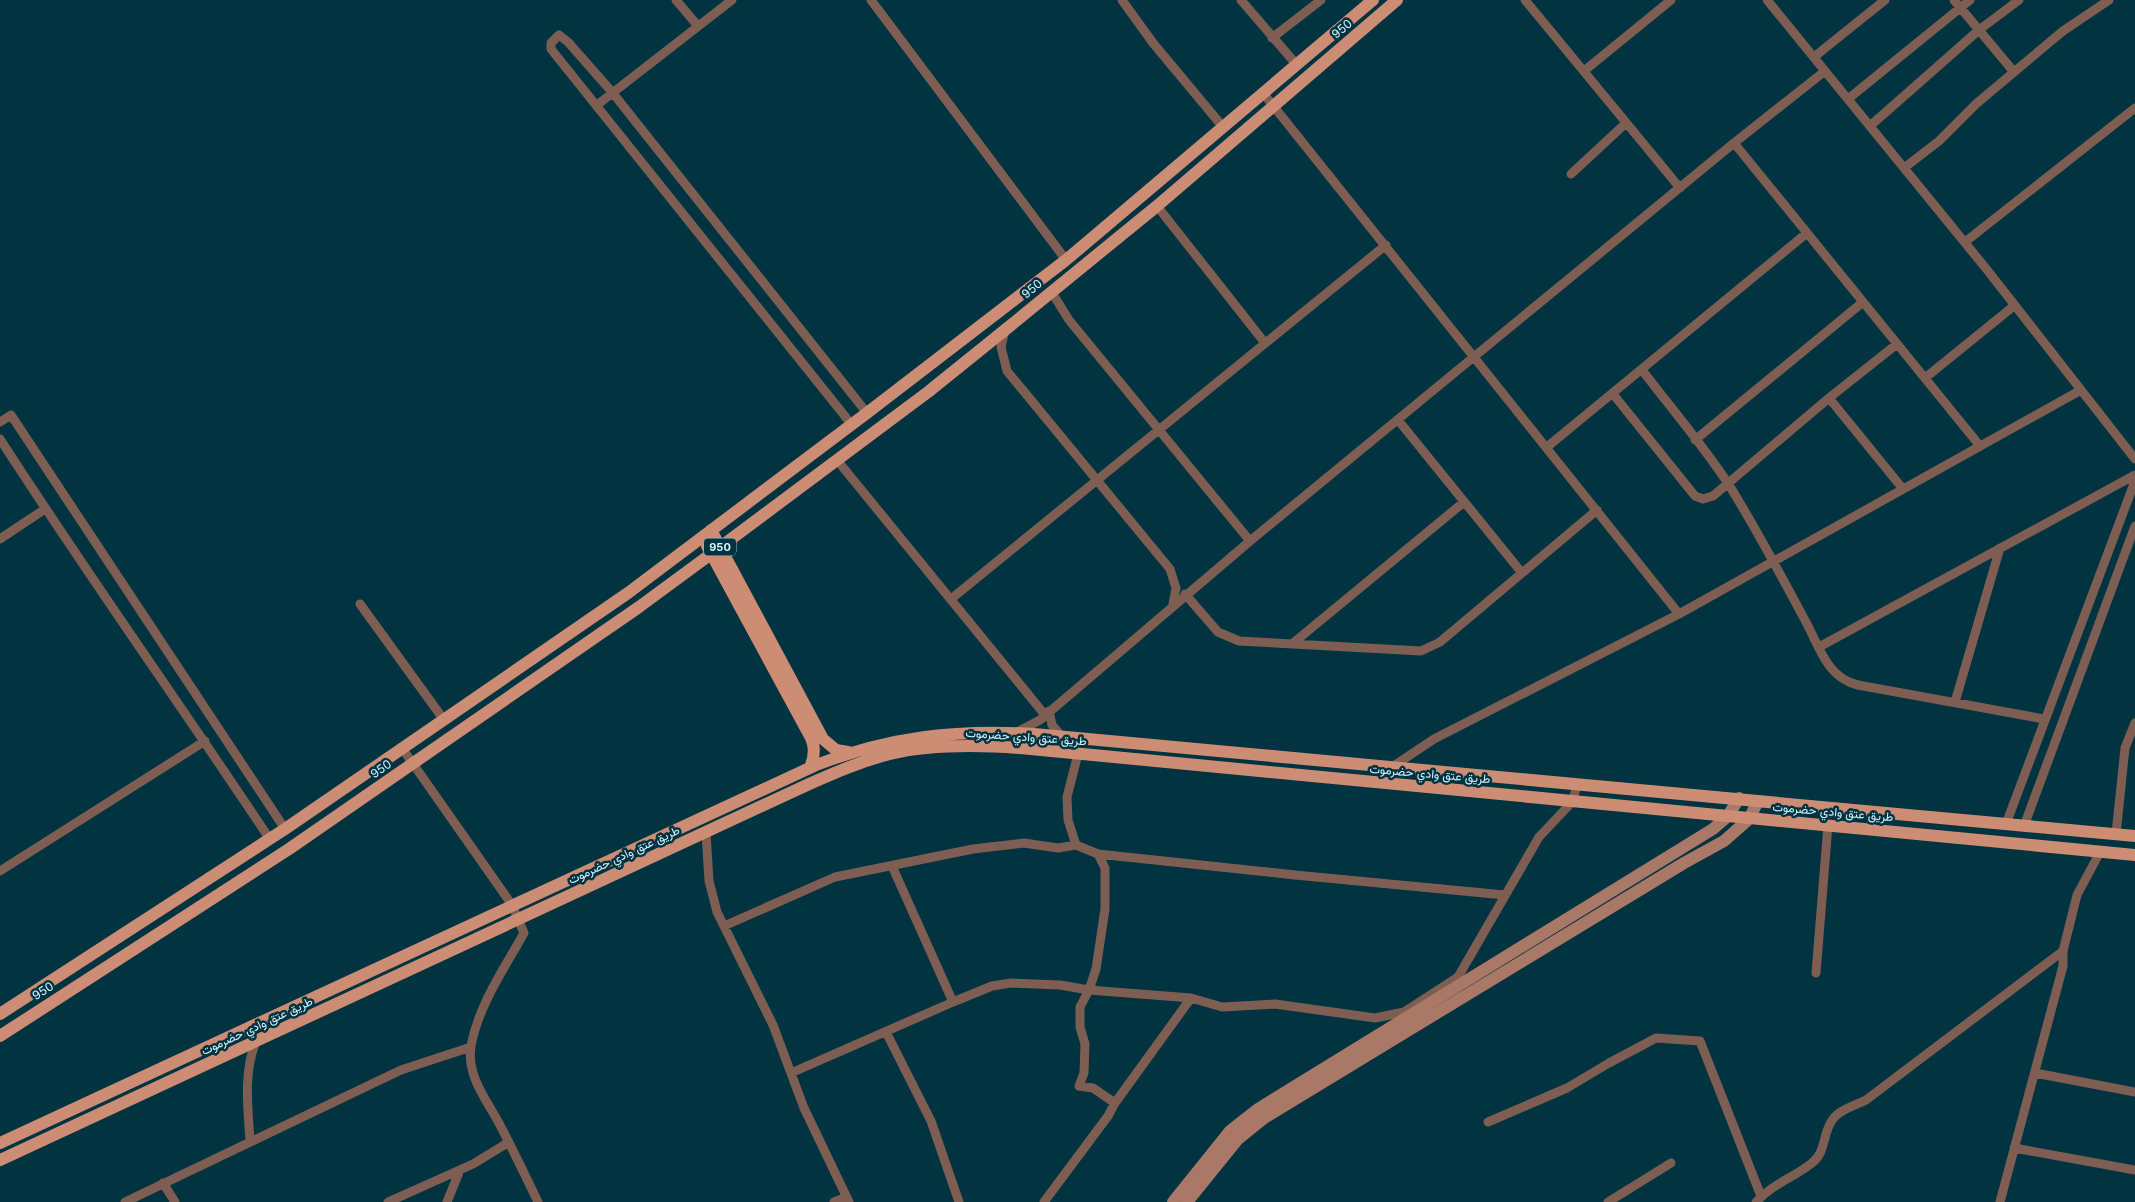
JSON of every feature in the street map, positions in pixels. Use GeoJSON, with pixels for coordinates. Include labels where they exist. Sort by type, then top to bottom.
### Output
{"type":"FeatureCollection","features":[{"type":"Feature","properties":{"kind":"main road","name":"950"},"geometry":{"type":"LineString","coordinates":[[0,1014],[284,829],[628,593],[852,425],[1066,260],[1373,0]]}},
{"type":"Feature","properties":{"kind":"main road","name":"950"},"geometry":{"type":"LineString","coordinates":[[0,1036],[289,849],[638,607],[837,460],[928,392],[1157,206],[1397,0]]}},
{"type":"Feature","properties":{"kind":"main road"},"geometry":{"type":"LineString","coordinates":[[707,534],[814,743],[814,754],[810,768]]}},
{"type":"Feature","properties":{"kind":"main road"},"geometry":{"type":"LineString","coordinates":[[715,550],[823,739],[836,750],[851,752]]}},
{"type":"Feature","properties":{"kind":"main road","name":"طريق عتق وادي حضرموت"},"geometry":{"type":"LineString","coordinates":[[0,1143],[810,768],[851,752],[895,740],[936,734],[1013,732],[1062,736],[2135,836]]}},
{"type":"Feature","properties":{"kind":"main road"},"geometry":{"type":"LineString","coordinates":[[936,734],[938,748]]}},
{"type":"Feature","properties":{"kind":"main road","name":"طريق عتق وادي حضرموت"},"geometry":{"type":"LineString","coordinates":[[0,1160],[807,785],[848,768],[890,754],[938,748],[997,747],[2135,855]]}},
{"type":"Feature","properties":{"kind":"main road"},"geometry":{"type":"LineString","coordinates":[[2100,852],[2107,833]]}},
{"type":"Feature","properties":{"kind":"street"},"geometry":{"type":"LineString","coordinates":[[676,0],[698,26]]}},
{"type":"Feature","properties":{"kind":"street"},"geometry":{"type":"LineString","coordinates":[[596,105],[732,0]]}},
{"type":"Feature","properties":{"kind":"street"},"geometry":{"type":"LineString","coordinates":[[871,0],[1066,260]]}},
{"type":"Feature","properties":{"kind":"street"},"geometry":{"type":"LineString","coordinates":[[1122,0],[1153,43],[1223,126]]}},
{"type":"Feature","properties":{"kind":"street"},"geometry":{"type":"LineString","coordinates":[[1241,0],[1296,64]]}},
{"type":"Feature","properties":{"kind":"street"},"geometry":{"type":"LineString","coordinates":[[1272,38],[1321,0]]}},
{"type":"Feature","properties":{"kind":"street"},"geometry":{"type":"LineString","coordinates":[[1525,0],[1680,188]]}},
{"type":"Feature","properties":{"kind":"street"},"geometry":{"type":"LineString","coordinates":[[1584,71],[1671,0]]}},
{"type":"Feature","properties":{"kind":"street"},"geometry":{"type":"LineString","coordinates":[[1767,0],[1965,242],[2135,460]]}},
{"type":"Feature","properties":{"kind":"street"},"geometry":{"type":"LineString","coordinates":[[1814,57],[1885,0]]}},
{"type":"Feature","properties":{"kind":"street"},"geometry":{"type":"LineString","coordinates":[[1954,0],[2014,72]]}},
{"type":"Feature","properties":{"kind":"street"},"geometry":{"type":"LineString","coordinates":[[1848,99],[1970,0]]}},
{"type":"Feature","properties":{"kind":"street"},"geometry":{"type":"LineString","coordinates":[[1870,126],[1979,30],[2019,0]]}},
{"type":"Feature","properties":{"kind":"street"},"geometry":{"type":"LineString","coordinates":[[1904,168],[1939,141],[1976,104],[2014,72],[2063,32],[2109,0]]}},
{"type":"Feature","properties":{"kind":"street"},"geometry":{"type":"LineString","coordinates":[[852,425],[551,49],[551,44],[559,35],[568,42],[612,92],[867,413]]}},
{"type":"Feature","properties":{"kind":"street"},"geometry":{"type":"LineString","coordinates":[[1013,732],[1028,728],[1047,713],[1185,594],[1734,143],[1825,71]]}},
{"type":"Feature","properties":{"kind":"street"},"geometry":{"type":"LineString","coordinates":[[1263,93],[1679,614]]}},
{"type":"Feature","properties":{"kind":"street"},"geometry":{"type":"LineString","coordinates":[[1965,242],[2135,108]]}},
{"type":"Feature","properties":{"kind":"street"},"geometry":{"type":"LineString","coordinates":[[1571,174],[1626,123]]}},
{"type":"Feature","properties":{"kind":"street"},"geometry":{"type":"LineString","coordinates":[[1734,143],[1980,446]]}},
{"type":"Feature","properties":{"kind":"street"},"geometry":{"type":"LineString","coordinates":[[1157,206],[1265,343]]}},
{"type":"Feature","properties":{"kind":"street"},"geometry":{"type":"LineString","coordinates":[[1547,447],[1807,233]]}},
{"type":"Feature","properties":{"kind":"street"},"geometry":{"type":"LineString","coordinates":[[951,599],[1386,245]]}},
{"type":"Feature","properties":{"kind":"street"},"geometry":{"type":"LineString","coordinates":[[1052,292],[1069,320],[1250,541]]}},
{"type":"Feature","properties":{"kind":"street"},"geometry":{"type":"LineString","coordinates":[[1695,440],[1863,302]]}},
{"type":"Feature","properties":{"kind":"street"},"geometry":{"type":"LineString","coordinates":[[1924,378],[2015,305]]}},
{"type":"Feature","properties":{"kind":"street"},"geometry":{"type":"LineString","coordinates":[[1005,330],[1001,347],[1007,371],[1170,569],[1176,588],[1172,605]]}},
{"type":"Feature","properties":{"kind":"street"},"geometry":{"type":"LineString","coordinates":[[1613,394],[1696,496],[1703,499],[1710,498],[1829,398],[1897,344]]}},
{"type":"Feature","properties":{"kind":"street"},"geometry":{"type":"LineString","coordinates":[[1642,370],[1728,484],[1774,560],[1832,671],[1847,682],[2044,718]]}},
{"type":"Feature","properties":{"kind":"street"},"geometry":{"type":"LineString","coordinates":[[1392,767],[1434,739],[1679,614],[2081,390]]}},
{"type":"Feature","properties":{"kind":"street"},"geometry":{"type":"LineString","coordinates":[[1829,398],[1903,489]]}},
{"type":"Feature","properties":{"kind":"street"},"geometry":{"type":"LineString","coordinates":[[1,421],[11,415],[284,829]]}},
{"type":"Feature","properties":{"kind":"street"},"geometry":{"type":"LineString","coordinates":[[1398,420],[1522,573]]}},
{"type":"Feature","properties":{"kind":"street"},"geometry":{"type":"LineString","coordinates":[[0,439],[269,838]]}},
{"type":"Feature","properties":{"kind":"street"},"geometry":{"type":"LineString","coordinates":[[837,460],[1047,713],[1052,725],[1062,736]]}},
{"type":"Feature","properties":{"kind":"street"},"geometry":{"type":"LineString","coordinates":[[1819,647],[2135,475]]}},
{"type":"Feature","properties":{"kind":"street"},"geometry":{"type":"LineString","coordinates":[[2006,824],[2044,718],[2135,481]]}},
{"type":"Feature","properties":{"kind":"street"},"geometry":{"type":"LineString","coordinates":[[1292,644],[1464,502]]}},
{"type":"Feature","properties":{"kind":"street"},"geometry":{"type":"LineString","coordinates":[[0,539],[46,509]]}},
{"type":"Feature","properties":{"kind":"street"},"geometry":{"type":"LineString","coordinates":[[1185,594],[1213,627],[1225,636],[1239,641],[1414,651],[1428,649],[1440,642],[1597,510]]}},
{"type":"Feature","properties":{"kind":"street"},"geometry":{"type":"LineString","coordinates":[[2024,826],[2135,526]]}},
{"type":"Feature","properties":{"kind":"street"},"geometry":{"type":"LineString","coordinates":[[1955,702],[2000,548]]}},
{"type":"Feature","properties":{"kind":"street"},"geometry":{"type":"LineString","coordinates":[[360,604],[444,720]]}},
{"type":"Feature","properties":{"kind":"street"},"geometry":{"type":"LineString","coordinates":[[2107,833],[2125,748],[2135,723]]}},
{"type":"Feature","properties":{"kind":"street"},"geometry":{"type":"LineString","coordinates":[[0,871],[205,741]]}},
{"type":"Feature","properties":{"kind":"street"},"geometry":{"type":"LineString","coordinates":[[402,748],[512,905],[524,933],[491,990],[471,1047],[471,1065],[478,1089],[509,1142],[538,1202]]}},
{"type":"Feature","properties":{"kind":"street"},"geometry":{"type":"LineString","coordinates":[[1076,845],[1068,820],[1067,796],[1078,754]]}},
{"type":"Feature","properties":{"kind":"street"},"geometry":{"type":"LineString","coordinates":[[791,1073],[953,1002],[992,986],[1010,983],[1060,985],[1089,990],[1191,998],[1222,1007],[1275,1004],[1375,1018],[1404,1012],[1458,977],[1539,837],[1573,801],[1577,784]]}},
{"type":"Feature","properties":{"kind":"street"},"geometry":{"type":"LineString","coordinates":[[1173,1202],[1230,1131],[1258,1108],[1713,829],[1728,816],[1739,798]]}},
{"type":"Feature","properties":{"kind":"street"},"geometry":{"type":"LineString","coordinates":[[1187,1202],[1238,1139],[1264,1118],[1684,863],[1724,841],[1750,819],[1758,801]]}},
{"type":"Feature","properties":{"kind":"street"},"geometry":{"type":"LineString","coordinates":[[1816,973],[1828,825]]}},
{"type":"Feature","properties":{"kind":"street"},"geometry":{"type":"LineString","coordinates":[[706,833],[709,882],[717,912],[773,1025],[804,1108],[848,1200],[834,1202]]}},
{"type":"Feature","properties":{"kind":"street"},"geometry":{"type":"LineString","coordinates":[[724,926],[836,877],[981,848],[1024,843],[1058,848],[1076,845],[1098,854],[1505,895]]}},
{"type":"Feature","properties":{"kind":"street"},"geometry":{"type":"LineString","coordinates":[[2000,1202],[2063,966],[2063,951],[2077,895],[2100,852]]}},
{"type":"Feature","properties":{"kind":"street"},"geometry":{"type":"LineString","coordinates":[[1098,854],[1105,868],[1106,909],[1096,969],[1078,1016],[1085,1044],[1084,1073],[1079,1086],[1093,1088],[1115,1103]]}},
{"type":"Feature","properties":{"kind":"street"},"geometry":{"type":"LineString","coordinates":[[892,866],[953,1002]]}},
{"type":"Feature","properties":{"kind":"street"},"geometry":{"type":"LineString","coordinates":[[1488,1122],[1567,1088],[1609,1062],[1656,1038],[1700,1040],[1759,1199],[1768,1189],[1813,1162],[1823,1150],[1825,1131],[1834,1117],[1866,1100],[2063,951]]}},
{"type":"Feature","properties":{"kind":"street"},"geometry":{"type":"LineString","coordinates":[[1044,1202],[1108,1116],[1115,1103],[1191,998]]}},
{"type":"Feature","properties":{"kind":"street"},"geometry":{"type":"LineString","coordinates":[[886,1032],[931,1121],[958,1202]]}},
{"type":"Feature","properties":{"kind":"street"},"geometry":{"type":"LineString","coordinates":[[250,1142],[247,1076],[256,1041]]}},
{"type":"Feature","properties":{"kind":"street"},"geometry":{"type":"LineString","coordinates":[[125,1202],[401,1070],[471,1047]]}},
{"type":"Feature","properties":{"kind":"street"},"geometry":{"type":"LineString","coordinates":[[2035,1073],[2135,1092]]}},
{"type":"Feature","properties":{"kind":"street"},"geometry":{"type":"LineString","coordinates":[[388,1202],[460,1170],[509,1142]]}},
{"type":"Feature","properties":{"kind":"street"},"geometry":{"type":"LineString","coordinates":[[2014,1148],[2135,1170]]}},
{"type":"Feature","properties":{"kind":"street"},"geometry":{"type":"LineString","coordinates":[[1608,1202],[1672,1163]]}},
{"type":"Feature","properties":{"kind":"street"},"geometry":{"type":"LineString","coordinates":[[447,1202],[460,1170]]}},
{"type":"Feature","properties":{"kind":"street"},"geometry":{"type":"LineString","coordinates":[[163,1183],[174,1202]]}}]}
